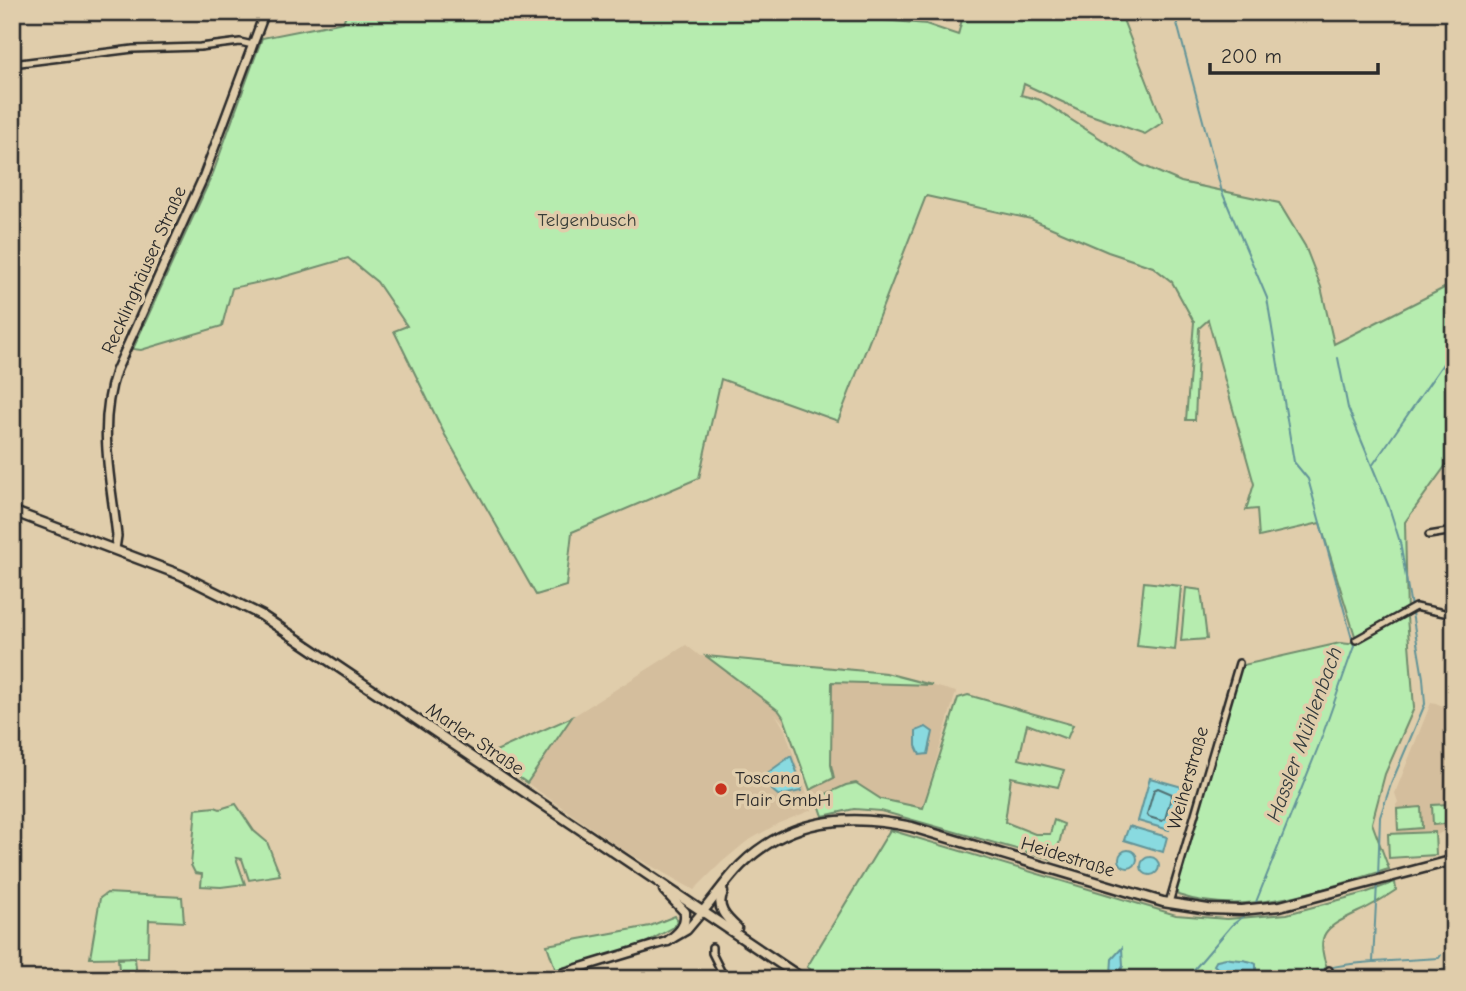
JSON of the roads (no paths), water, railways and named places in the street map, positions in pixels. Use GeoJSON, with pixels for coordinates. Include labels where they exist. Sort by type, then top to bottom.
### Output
{"type":"FeatureCollection","features":[{"type":"Feature","properties":{"kind":"main road","name":"Marler Straße"},"geometry":{"type":"LineString","coordinates":[[12,511],[191,579],[261,615],[803,979]]}},
{"type":"Feature","properties":{"kind":"main road","name":"Heidestraße"},"geometry":{"type":"LineString","coordinates":[[703,911],[738,868],[764,846],[801,828],[842,819],[891,822],[948,836],[1169,903],[1208,909],[1270,907],[1313,899],[1454,860]]}},
{"type":"Feature","properties":{"kind":"main road"},"geometry":{"type":"LineString","coordinates":[[738,868],[720,897],[720,908],[726,918],[757,946]]}},
{"type":"Feature","properties":{"kind":"main road"},"geometry":{"type":"LineString","coordinates":[[653,877],[685,912],[685,924],[681,932],[668,941]]}},
{"type":"Feature","properties":{"kind":"street","name":"Recklinghäuser Straße"},"geometry":{"type":"LineString","coordinates":[[115,549],[117,536],[105,434],[109,391],[203,178],[265,12]]}},
{"type":"Feature","properties":{"kind":"street"},"geometry":{"type":"LineString","coordinates":[[12,64],[133,49],[200,47],[240,42],[253,45]]}},
{"type":"Feature","properties":{"kind":"street"},"geometry":{"type":"LineString","coordinates":[[1429,535],[1454,531]]}},
{"type":"Feature","properties":{"kind":"street"},"geometry":{"type":"LineString","coordinates":[[1356,640],[1415,607],[1454,615]]}},
{"type":"Feature","properties":{"kind":"street","name":"Weiherstraße"},"geometry":{"type":"LineString","coordinates":[[1169,903],[1239,663]]}},
{"type":"Feature","properties":{"kind":"street"},"geometry":{"type":"LineString","coordinates":[[543,979],[668,941],[687,930],[703,911]]}},
{"type":"Feature","properties":{"kind":"street"},"geometry":{"type":"LineString","coordinates":[[712,947],[712,953],[725,979]]}},
{"type":"Feature","properties":{"kind":"street"},"geometry":{"type":"LineString","coordinates":[[1329,970],[1332,979]]}},
{"type":"Feature","properties":{"kind":"water"},"geometry":{"type":"Polygon","coordinates":[[[926,727],[933,732],[928,754],[920,755],[916,746],[916,731],[926,727]]]}},
{"type":"Feature","properties":{"kind":"water"},"geometry":{"type":"Polygon","coordinates":[[[791,756],[802,786],[801,791],[779,796],[759,779],[791,756]]]}},
{"type":"Feature","properties":{"kind":"water"},"geometry":{"type":"Polygon","coordinates":[[[1150,778],[1182,787],[1169,830],[1138,821],[1150,778]]]}},
{"type":"Feature","properties":{"kind":"water"},"geometry":{"type":"Polygon","coordinates":[[[1129,826],[1167,837],[1163,852],[1124,840],[1129,826]]]}},
{"type":"Feature","properties":{"kind":"water"},"geometry":{"type":"Polygon","coordinates":[[[1128,850],[1134,853],[1137,859],[1134,865],[1128,868],[1122,865],[1119,859],[1122,853],[1128,850]]]}},
{"type":"Feature","properties":{"kind":"water"},"geometry":{"type":"Polygon","coordinates":[[[1150,857],[1156,860],[1159,866],[1156,872],[1150,875],[1144,872],[1141,866],[1144,860],[1150,857]]]}},
{"type":"Feature","properties":{"kind":"water"},"geometry":{"type":"Polygon","coordinates":[[[1122,948],[1123,966],[1120,972],[1111,975],[1112,959],[1122,948]]]}},
{"type":"Feature","properties":{"kind":"water"},"geometry":{"type":"Polygon","coordinates":[[[1226,958],[1253,962],[1256,964],[1256,972],[1250,977],[1214,965],[1217,960],[1226,958]]]}},
{"type":"Feature","properties":{"kind":"waterway","name":"Hassler Mühlenbach"},"geometry":{"type":"LineString","coordinates":[[1174,12],[1222,192],[1267,298],[1294,462],[1308,479],[1354,646],[1319,745],[1256,902]]}},
{"type":"Feature","properties":{"kind":"waterway"},"geometry":{"type":"LineString","coordinates":[[1372,466],[1454,348]]}},
{"type":"Feature","properties":{"kind":"waterway"},"geometry":{"type":"LineString","coordinates":[[1338,358],[1348,408],[1389,507],[1400,542],[1423,678],[1425,704],[1380,817],[1378,878]]}},
{"type":"Feature","properties":{"kind":"waterway"},"geometry":{"type":"LineString","coordinates":[[1301,979],[1327,968],[1373,962],[1377,883]]}},
{"type":"Feature","properties":{"kind":"waterway","name":"Hassler Mühlenbach"},"geometry":{"type":"LineString","coordinates":[[1186,979],[1232,925],[1243,917]]}},
{"type":"Feature","properties":{"kind":"waterway"},"geometry":{"type":"LineString","coordinates":[[1374,962],[1439,958],[1441,955]]}},
{"type":"Feature","properties":{"kind":"place","name":"Toscana Flair GmbH"},"geometry":{"type":"Point","coordinates":[721,789]}},
{"type":"Feature","properties":{"kind":"park label","name":"Telgenbusch"},"geometry":{"type":"Point","coordinates":[587,220]}}]}
